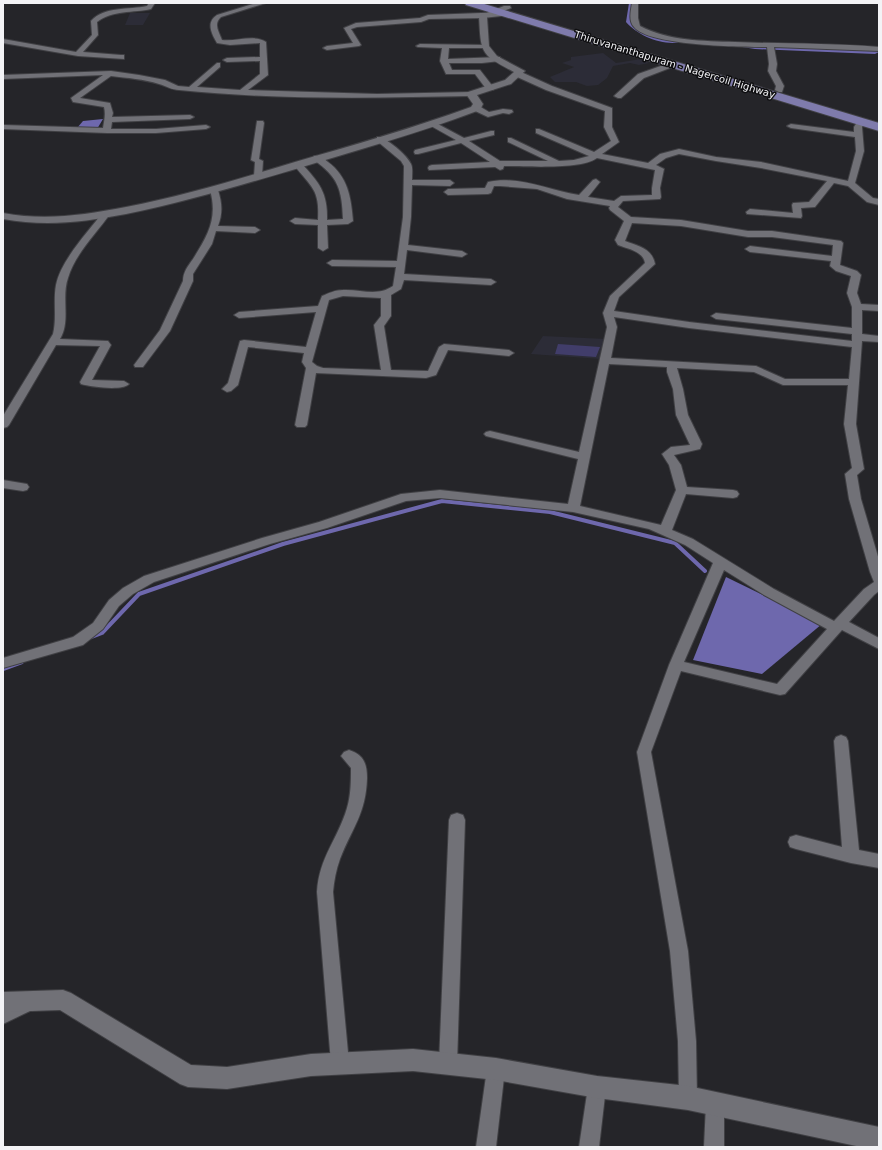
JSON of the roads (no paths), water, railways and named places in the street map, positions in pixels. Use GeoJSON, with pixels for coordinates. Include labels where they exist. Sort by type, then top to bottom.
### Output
{"type":"FeatureCollection","features":[{"type":"Feature","properties":{"kind":"main road","name":"Thiruvananthapuram - Nagercoil Highway"},"geometry":{"type":"LineString","coordinates":[[476,4],[501,9],[879,120]]}},
{"type":"Feature","properties":{"kind":"main road","name":"Thiruvananthapuram - Nagercoil Highway"},"geometry":{"type":"LineString","coordinates":[[501,9],[672,64],[879,126]]}},
{"type":"Feature","properties":{"kind":"street"},"geometry":{"type":"LineString","coordinates":[[78,54],[95,35],[94,21],[98,17],[106,14],[149,8],[152,3]]}},
{"type":"Feature","properties":{"kind":"street"},"geometry":{"type":"LineString","coordinates":[[241,93],[249,85],[264,75],[263,42],[257,40],[227,44],[219,42],[213,25],[215,19],[219,16],[264,3]]}},
{"type":"Feature","properties":{"kind":"street"},"geometry":{"type":"LineString","coordinates":[[635,3],[635,22],[640,29],[650,34],[678,40],[764,50],[854,46],[879,49]]}},
{"type":"Feature","properties":{"kind":"street"},"geometry":{"type":"LineString","coordinates":[[476,4],[483,16],[485,46],[494,58],[519,70],[518,74]]}},
{"type":"Feature","properties":{"kind":"street"},"geometry":{"type":"LineString","coordinates":[[327,48],[357,45],[347,28],[350,26],[405,19],[421,20],[428,17],[483,16],[501,9]]}},
{"type":"Feature","properties":{"kind":"street"},"geometry":{"type":"LineString","coordinates":[[3,41],[78,54],[121,57]]}},
{"type":"Feature","properties":{"kind":"street"},"geometry":{"type":"LineString","coordinates":[[420,46],[485,46]]}},
{"type":"Feature","properties":{"kind":"street"},"geometry":{"type":"LineString","coordinates":[[446,46],[444,61],[449,72],[478,72],[490,88]]}},
{"type":"Feature","properties":{"kind":"street"},"geometry":{"type":"LineString","coordinates":[[764,50],[780,86],[778,90]]}},
{"type":"Feature","properties":{"kind":"street"},"geometry":{"type":"LineString","coordinates":[[227,60],[264,59]]}},
{"type":"Feature","properties":{"kind":"street"},"geometry":{"type":"LineString","coordinates":[[444,61],[482,61],[497,59]]}},
{"type":"Feature","properties":{"kind":"street"},"geometry":{"type":"LineString","coordinates":[[618,96],[641,76],[672,64]]}},
{"type":"Feature","properties":{"kind":"street"},"geometry":{"type":"LineString","coordinates":[[191,89],[216,65]]}},
{"type":"Feature","properties":{"kind":"street"},"geometry":{"type":"LineString","coordinates":[[3,77],[71,73],[111,73],[162,82],[177,88],[241,93],[377,96],[471,94],[508,82],[518,74]]}},
{"type":"Feature","properties":{"kind":"street"},"geometry":{"type":"LineString","coordinates":[[107,131],[107,120],[109,113],[107,105],[76,100],[75,98],[111,73]]}},
{"type":"Feature","properties":{"kind":"street"},"geometry":{"type":"LineString","coordinates":[[432,168],[498,164],[556,162],[574,163],[590,158],[615,142],[608,127],[610,111],[549,88],[518,74]]}},
{"type":"Feature","properties":{"kind":"street"},"geometry":{"type":"LineString","coordinates":[[471,94],[478,104],[476,108]]}},
{"type":"Feature","properties":{"kind":"street"},"geometry":{"type":"LineString","coordinates":[[476,108],[488,115],[502,111],[509,112]]}},
{"type":"Feature","properties":{"kind":"street"},"geometry":{"type":"LineString","coordinates":[[3,216],[24,220],[51,220],[106,214],[154,205],[214,190],[434,124],[476,108]]}},
{"type":"Feature","properties":{"kind":"street"},"geometry":{"type":"LineString","coordinates":[[107,120],[190,118]]}},
{"type":"Feature","properties":{"kind":"street"},"geometry":{"type":"LineString","coordinates":[[851,184],[860,151],[858,127],[862,121]]}},
{"type":"Feature","properties":{"kind":"street"},"geometry":{"type":"LineString","coordinates":[[258,176],[259,160],[255,160],[260,123]]}},
{"type":"Feature","properties":{"kind":"street"},"geometry":{"type":"LineString","coordinates":[[434,124],[498,164],[500,167],[500,183]]}},
{"type":"Feature","properties":{"kind":"street"},"geometry":{"type":"LineString","coordinates":[[791,126],[859,135]]}},
{"type":"Feature","properties":{"kind":"street"},"geometry":{"type":"LineString","coordinates":[[3,127],[107,131],[206,127]]}},
{"type":"Feature","properties":{"kind":"street"},"geometry":{"type":"LineString","coordinates":[[539,131],[595,155],[660,169],[656,188],[657,197],[621,199],[613,208],[629,220],[681,223],[748,234],[772,234],[838,243],[835,266],[837,268],[853,272],[856,275],[852,293],[857,307],[857,338],[852,382],[850,424],[858,468],[851,474],[855,499],[879,579]]}},
{"type":"Feature","properties":{"kind":"street"},"geometry":{"type":"LineString","coordinates":[[418,152],[491,133]]}},
{"type":"Feature","properties":{"kind":"street"},"geometry":{"type":"LineString","coordinates":[[380,139],[405,160],[408,166],[407,217],[398,287],[386,295],[336,293],[325,298],[307,362],[309,366],[316,370],[426,375],[432,373],[444,347],[509,353]]}},
{"type":"Feature","properties":{"kind":"street"},"geometry":{"type":"LineString","coordinates":[[511,140],[556,162]]}},
{"type":"Feature","properties":{"kind":"street"},"geometry":{"type":"LineString","coordinates":[[650,166],[663,156],[679,151],[716,159],[761,165],[851,184],[870,200],[879,202]]}},
{"type":"Feature","properties":{"kind":"street"},"geometry":{"type":"LineString","coordinates":[[295,221],[322,223],[348,221],[342,180],[330,167],[317,158]]}},
{"type":"Feature","properties":{"kind":"street"},"geometry":{"type":"LineString","coordinates":[[298,164],[318,187],[324,205],[322,223],[323,248]]}},
{"type":"Feature","properties":{"kind":"street"},"geometry":{"type":"LineString","coordinates":[[750,212],[798,216],[796,205],[812,205],[817,196],[825,191],[832,180]]}},
{"type":"Feature","properties":{"kind":"street"},"geometry":{"type":"LineString","coordinates":[[408,182],[449,188],[488,191],[491,184],[500,183],[538,187],[567,196],[616,204]]}},
{"type":"Feature","properties":{"kind":"street"},"geometry":{"type":"LineString","coordinates":[[581,199],[596,182]]}},
{"type":"Feature","properties":{"kind":"street"},"geometry":{"type":"LineString","coordinates":[[139,365],[165,330],[188,281],[188,274],[207,244],[217,218],[218,204],[214,190]]}},
{"type":"Feature","properties":{"kind":"street"},"geometry":{"type":"LineString","coordinates":[[3,425],[54,342],[61,325],[61,284],[65,270],[106,214]]}},
{"type":"Feature","properties":{"kind":"street"},"geometry":{"type":"LineString","coordinates":[[573,508],[612,327],[608,313],[615,296],[650,264],[649,257],[643,252],[621,244],[620,240],[629,220]]}},
{"type":"Feature","properties":{"kind":"street"},"geometry":{"type":"LineString","coordinates":[[213,228],[228,230],[255,230]]}},
{"type":"Feature","properties":{"kind":"street"},"geometry":{"type":"LineString","coordinates":[[403,247],[462,254]]}},
{"type":"Feature","properties":{"kind":"street"},"geometry":{"type":"LineString","coordinates":[[750,249],[836,259]]}},
{"type":"Feature","properties":{"kind":"street"},"geometry":{"type":"LineString","coordinates":[[332,263],[401,264]]}},
{"type":"Feature","properties":{"kind":"street"},"geometry":{"type":"LineString","coordinates":[[399,277],[491,282]]}},
{"type":"Feature","properties":{"kind":"street"},"geometry":{"type":"LineString","coordinates":[[386,295],[387,315],[383,323],[379,325],[379,333],[386,361],[386,373]]}},
{"type":"Feature","properties":{"kind":"street"},"geometry":{"type":"LineString","coordinates":[[857,307],[879,308]]}},
{"type":"Feature","properties":{"kind":"street"},"geometry":{"type":"LineString","coordinates":[[239,315],[322,309]]}},
{"type":"Feature","properties":{"kind":"street"},"geometry":{"type":"LineString","coordinates":[[608,313],[689,325],[879,339]]}},
{"type":"Feature","properties":{"kind":"street"},"geometry":{"type":"LineString","coordinates":[[716,316],[857,338]]}},
{"type":"Feature","properties":{"kind":"street"},"geometry":{"type":"LineString","coordinates":[[54,342],[104,343],[106,345],[85,382],[96,384],[124,384]]}},
{"type":"Feature","properties":{"kind":"street"},"geometry":{"type":"LineString","coordinates":[[227,389],[233,385],[244,343],[310,351]]}},
{"type":"Feature","properties":{"kind":"street"},"geometry":{"type":"LineString","coordinates":[[605,361],[756,369],[783,382],[852,382]]}},
{"type":"Feature","properties":{"kind":"street"},"geometry":{"type":"LineString","coordinates":[[665,531],[682,490],[675,465],[668,454],[672,450],[696,447],[696,444],[682,415],[678,389],[672,372],[672,365]]}},
{"type":"Feature","properties":{"kind":"street"},"geometry":{"type":"LineString","coordinates":[[301,425],[311,368]]}},
{"type":"Feature","properties":{"kind":"street"},"geometry":{"type":"LineString","coordinates":[[490,434],[584,457]]}},
{"type":"Feature","properties":{"kind":"street"},"geometry":{"type":"LineString","coordinates":[[3,484],[23,487]]}},
{"type":"Feature","properties":{"kind":"street"},"geometry":{"type":"LineString","coordinates":[[682,490],[732,494]]}},
{"type":"Feature","properties":{"kind":"street"},"geometry":{"type":"LineString","coordinates":[[3,664],[78,641],[98,626],[114,603],[128,591],[150,579],[266,541],[324,525],[405,497],[440,494],[573,508],[653,526],[689,542],[720,563],[769,592],[879,644]]}},
{"type":"Feature","properties":{"kind":"street"},"geometry":{"type":"LineString","coordinates":[[688,1098],[687,1041],[679,951],[644,752],[676,665],[720,563]]}},
{"type":"Feature","properties":{"kind":"street"},"geometry":{"type":"LineString","coordinates":[[676,665],[780,690],[869,592],[879,585]]}},
{"type":"Feature","properties":{"kind":"street"},"geometry":{"type":"LineString","coordinates":[[841,741],[851,856]]}},
{"type":"Feature","properties":{"kind":"street"},"geometry":{"type":"LineString","coordinates":[[340,1063],[325,878],[334,852],[354,809],[359,784],[359,766],[349,756]]}},
{"type":"Feature","properties":{"kind":"street"},"geometry":{"type":"LineString","coordinates":[[448,1064],[457,820]]}},
{"type":"Feature","properties":{"kind":"street"},"geometry":{"type":"LineString","coordinates":[[796,842],[851,856],[879,861]]}},
{"type":"Feature","properties":{"kind":"street"},"geometry":{"type":"LineString","coordinates":[[3,1002],[63,1000],[188,1076],[228,1078],[311,1065],[413,1060],[496,1069],[597,1087],[688,1098],[879,1139]]}},
{"type":"Feature","properties":{"kind":"street"},"geometry":{"type":"LineString","coordinates":[[3,1016],[31,1001]]}},
{"type":"Feature","properties":{"kind":"street"},"geometry":{"type":"LineString","coordinates":[[486,1147],[496,1069]]}},
{"type":"Feature","properties":{"kind":"street"},"geometry":{"type":"LineString","coordinates":[[589,1147],[597,1087]]}},
{"type":"Feature","properties":{"kind":"street"},"geometry":{"type":"LineString","coordinates":[[714,1147],[715,1104]]}},
{"type":"Feature","properties":{"kind":"waterway"},"geometry":{"type":"LineString","coordinates":[[632,3],[629,22],[635,27],[652,36],[679,41]]}},
{"type":"Feature","properties":{"kind":"waterway"},"geometry":{"type":"LineString","coordinates":[[738,45],[772,48],[875,52]]}},
{"type":"Feature","properties":{"kind":"waterway"},"geometry":{"type":"LineString","coordinates":[[89,638],[102,633],[139,594],[283,544],[442,501],[550,512],[675,543],[705,571]]}},
{"type":"Feature","properties":{"kind":"waterway"},"geometry":{"type":"LineString","coordinates":[[3,669],[22,662]]}}]}
